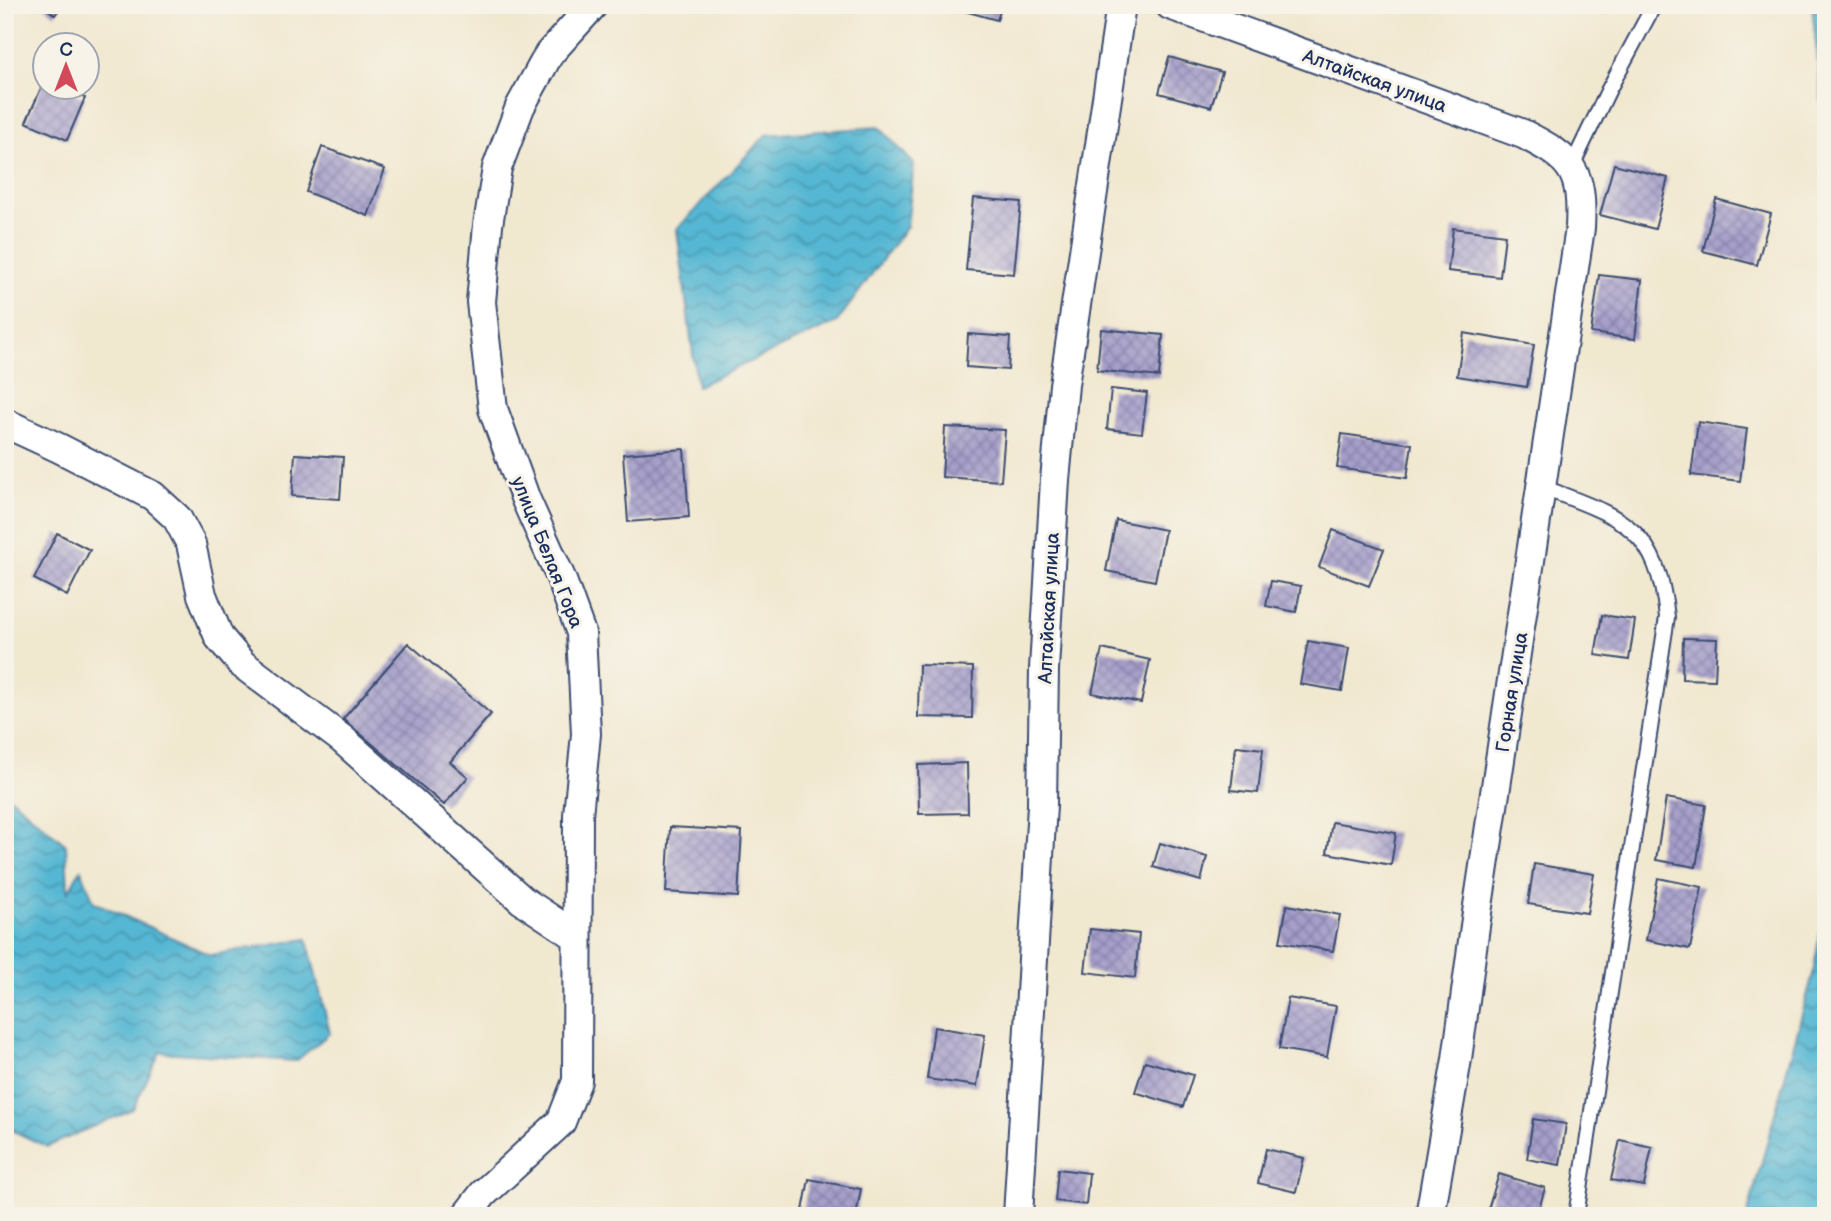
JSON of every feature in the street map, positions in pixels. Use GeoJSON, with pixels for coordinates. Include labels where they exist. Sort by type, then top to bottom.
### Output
{"type":"FeatureCollection","features":[{"type":"Feature","properties":{"kind":"street","name":"улица Белая Гора"},"geometry":{"type":"LineString","coordinates":[[466,1216],[483,1194],[561,1122],[576,1080],[578,815],[586,734],[581,633],[561,578],[526,500],[493,410],[481,302],[488,225],[497,168],[520,107],[549,54],[593,5]]}},
{"type":"Feature","properties":{"kind":"street","name":"Алтайская улица"},"geometry":{"type":"LineString","coordinates":[[1018,1216],[1042,805],[1044,669],[1055,480],[1064,385],[1121,5]]}},
{"type":"Feature","properties":{"kind":"street","name":"Алтайская улица"},"geometry":{"type":"LineString","coordinates":[[1170,5],[1523,134],[1555,150],[1571,168]]}},
{"type":"Feature","properties":{"kind":"street","name":"Горная улица"},"geometry":{"type":"LineString","coordinates":[[1430,1216],[1458,1059],[1475,926],[1580,228],[1581,196],[1571,168]]}},
{"type":"Feature","properties":{"kind":"street"},"geometry":{"type":"LineString","coordinates":[[5,424],[153,496],[177,518],[191,544],[202,595],[219,637],[242,664],[342,739],[522,900],[576,936]]}},
{"type":"Feature","properties":{"kind":"lane"},"geometry":{"type":"LineString","coordinates":[[1571,168],[1654,5]]}},
{"type":"Feature","properties":{"kind":"lane"},"geometry":{"type":"LineString","coordinates":[[1542,487],[1611,514],[1632,529],[1647,547],[1658,568],[1664,589],[1667,617],[1576,1216]]}},
{"type":"Feature","properties":{"kind":"water"},"geometry":{"type":"Polygon","coordinates":[[[1812,5],[1826,5],[1826,143],[1812,5]]]}},
{"type":"Feature","properties":{"kind":"water"},"geometry":{"type":"Polygon","coordinates":[[[879,127],[914,164],[907,226],[837,322],[697,386],[677,229],[766,135],[879,127]]]}},
{"type":"Feature","properties":{"kind":"water"},"geometry":{"type":"Polygon","coordinates":[[[5,793],[66,845],[68,892],[81,869],[94,902],[210,955],[307,939],[330,1033],[296,1061],[160,1052],[133,1109],[47,1147],[5,1127],[5,793]]]}},
{"type":"Feature","properties":{"kind":"water"},"geometry":{"type":"Polygon","coordinates":[[[1826,899],[1826,1216],[1747,1216],[1813,974],[1826,899]]]}},
{"type":"Feature","properties":{"kind":"building"},"geometry":{"type":"Polygon","coordinates":[[[42,5],[62,5],[55,15],[42,5]]]}},
{"type":"Feature","properties":{"kind":"building"},"geometry":{"type":"Polygon","coordinates":[[[943,5],[1002,5],[997,20],[943,5]]]}},
{"type":"Feature","properties":{"kind":"building"},"geometry":{"type":"Polygon","coordinates":[[[1169,57],[1222,72],[1211,107],[1159,93],[1169,57]]]}},
{"type":"Feature","properties":{"kind":"building"},"geometry":{"type":"Polygon","coordinates":[[[35,102],[83,102],[67,140],[26,122],[35,102]]]}},
{"type":"Feature","properties":{"kind":"building"},"geometry":{"type":"Polygon","coordinates":[[[322,147],[385,169],[368,216],[306,192],[322,147]]]}},
{"type":"Feature","properties":{"kind":"building"},"geometry":{"type":"Polygon","coordinates":[[[1614,164],[1668,178],[1655,229],[1600,215],[1614,164]]]}},
{"type":"Feature","properties":{"kind":"building"},"geometry":{"type":"Polygon","coordinates":[[[973,198],[1021,202],[1014,274],[966,270],[973,198]]]}},
{"type":"Feature","properties":{"kind":"building"},"geometry":{"type":"Polygon","coordinates":[[[1716,199],[1771,214],[1757,265],[1703,251],[1716,199]]]}},
{"type":"Feature","properties":{"kind":"building"},"geometry":{"type":"Polygon","coordinates":[[[1453,228],[1505,235],[1500,277],[1448,271],[1453,228]]]}},
{"type":"Feature","properties":{"kind":"building"},"geometry":{"type":"Polygon","coordinates":[[[1599,275],[1642,280],[1635,339],[1591,333],[1599,275]]]}},
{"type":"Feature","properties":{"kind":"building"},"geometry":{"type":"Polygon","coordinates":[[[1101,329],[1163,335],[1159,377],[1097,370],[1101,329]]]}},
{"type":"Feature","properties":{"kind":"building"},"geometry":{"type":"Polygon","coordinates":[[[1464,333],[1534,345],[1527,387],[1457,376],[1464,333]]]}},
{"type":"Feature","properties":{"kind":"building"},"geometry":{"type":"Polygon","coordinates":[[[968,334],[1010,337],[1008,370],[966,367],[968,334]]]}},
{"type":"Feature","properties":{"kind":"building"},"geometry":{"type":"Polygon","coordinates":[[[1111,389],[1147,393],[1142,433],[1107,429],[1111,389]]]}},
{"type":"Feature","properties":{"kind":"building"},"geometry":{"type":"Polygon","coordinates":[[[1698,422],[1747,429],[1740,481],[1691,475],[1698,422]]]}},
{"type":"Feature","properties":{"kind":"building"},"geometry":{"type":"Polygon","coordinates":[[[945,427],[1005,430],[1001,481],[942,477],[945,427]]]}},
{"type":"Feature","properties":{"kind":"building"},"geometry":{"type":"Polygon","coordinates":[[[1342,434],[1412,444],[1407,478],[1337,468],[1342,434]]]}},
{"type":"Feature","properties":{"kind":"building"},"geometry":{"type":"Polygon","coordinates":[[[684,449],[689,517],[628,522],[623,454],[684,449]]]}},
{"type":"Feature","properties":{"kind":"building"},"geometry":{"type":"Polygon","coordinates":[[[295,454],[343,457],[340,499],[292,496],[295,454]]]}},
{"type":"Feature","properties":{"kind":"building"},"geometry":{"type":"Polygon","coordinates":[[[1116,520],[1165,530],[1155,581],[1106,571],[1116,520]]]}},
{"type":"Feature","properties":{"kind":"building"},"geometry":{"type":"Polygon","coordinates":[[[1333,530],[1384,549],[1369,586],[1319,567],[1333,530]]]}},
{"type":"Feature","properties":{"kind":"building"},"geometry":{"type":"Polygon","coordinates":[[[57,533],[90,550],[67,596],[34,579],[57,533]]]}},
{"type":"Feature","properties":{"kind":"building"},"geometry":{"type":"Polygon","coordinates":[[[1271,581],[1301,586],[1296,612],[1266,606],[1271,581]]]}},
{"type":"Feature","properties":{"kind":"building"},"geometry":{"type":"Polygon","coordinates":[[[1602,615],[1635,620],[1629,660],[1595,655],[1602,615]]]}},
{"type":"Feature","properties":{"kind":"building"},"geometry":{"type":"Polygon","coordinates":[[[1683,638],[1717,639],[1715,680],[1682,679],[1683,638]]]}},
{"type":"Feature","properties":{"kind":"building"},"geometry":{"type":"Polygon","coordinates":[[[1308,641],[1349,648],[1342,691],[1300,684],[1308,641]]]}},
{"type":"Feature","properties":{"kind":"building"},"geometry":{"type":"Polygon","coordinates":[[[408,643],[491,714],[450,762],[468,777],[444,805],[343,719],[408,643]]]}},
{"type":"Feature","properties":{"kind":"building"},"geometry":{"type":"Polygon","coordinates":[[[1102,649],[1150,660],[1141,703],[1092,693],[1102,649]]]}},
{"type":"Feature","properties":{"kind":"building"},"geometry":{"type":"Polygon","coordinates":[[[919,665],[973,667],[972,718],[918,717],[919,665]]]}},
{"type":"Feature","properties":{"kind":"building"},"geometry":{"type":"Polygon","coordinates":[[[1236,746],[1263,749],[1258,793],[1231,790],[1236,746]]]}},
{"type":"Feature","properties":{"kind":"building"},"geometry":{"type":"Polygon","coordinates":[[[967,763],[968,813],[919,814],[918,765],[967,763]]]}},
{"type":"Feature","properties":{"kind":"building"},"geometry":{"type":"Polygon","coordinates":[[[1666,798],[1706,805],[1696,867],[1656,860],[1666,798]]]}},
{"type":"Feature","properties":{"kind":"building"},"geometry":{"type":"Polygon","coordinates":[[[1332,822],[1396,833],[1391,865],[1327,853],[1332,822]]]}},
{"type":"Feature","properties":{"kind":"building"},"geometry":{"type":"Polygon","coordinates":[[[670,827],[742,831],[738,897],[666,892],[670,827]]]}},
{"type":"Feature","properties":{"kind":"building"},"geometry":{"type":"Polygon","coordinates":[[[1160,843],[1207,857],[1201,881],[1153,867],[1160,843]]]}},
{"type":"Feature","properties":{"kind":"building"},"geometry":{"type":"Polygon","coordinates":[[[1534,864],[1594,874],[1587,913],[1528,904],[1534,864]]]}},
{"type":"Feature","properties":{"kind":"building"},"geometry":{"type":"Polygon","coordinates":[[[1658,878],[1702,887],[1690,949],[1646,940],[1658,878]]]}},
{"type":"Feature","properties":{"kind":"building"},"geometry":{"type":"Polygon","coordinates":[[[1287,905],[1340,915],[1333,951],[1280,942],[1287,905]]]}},
{"type":"Feature","properties":{"kind":"building"},"geometry":{"type":"Polygon","coordinates":[[[1090,929],[1139,934],[1135,978],[1085,972],[1090,929]]]}},
{"type":"Feature","properties":{"kind":"building"},"geometry":{"type":"Polygon","coordinates":[[[1288,998],[1336,1006],[1327,1057],[1279,1049],[1288,998]]]}},
{"type":"Feature","properties":{"kind":"building"},"geometry":{"type":"Polygon","coordinates":[[[934,1027],[985,1035],[977,1086],[927,1079],[934,1027]]]}},
{"type":"Feature","properties":{"kind":"building"},"geometry":{"type":"Polygon","coordinates":[[[1145,1061],[1193,1075],[1183,1107],[1135,1092],[1145,1061]]]}},
{"type":"Feature","properties":{"kind":"building"},"geometry":{"type":"Polygon","coordinates":[[[1533,1119],[1566,1124],[1560,1165],[1527,1159],[1533,1119]]]}},
{"type":"Feature","properties":{"kind":"building"},"geometry":{"type":"Polygon","coordinates":[[[1620,1140],[1652,1147],[1644,1186],[1611,1180],[1620,1140]]]}},
{"type":"Feature","properties":{"kind":"building"},"geometry":{"type":"Polygon","coordinates":[[[1266,1149],[1304,1158],[1296,1192],[1258,1183],[1266,1149]]]}},
{"type":"Feature","properties":{"kind":"building"},"geometry":{"type":"Polygon","coordinates":[[[1058,1169],[1089,1173],[1086,1205],[1055,1201],[1058,1169]]]}},
{"type":"Feature","properties":{"kind":"building"},"geometry":{"type":"Polygon","coordinates":[[[1499,1174],[1545,1188],[1537,1216],[1486,1216],[1499,1174]]]}},
{"type":"Feature","properties":{"kind":"building"},"geometry":{"type":"Polygon","coordinates":[[[809,1179],[861,1189],[856,1216],[802,1216],[809,1179]]]}}]}
